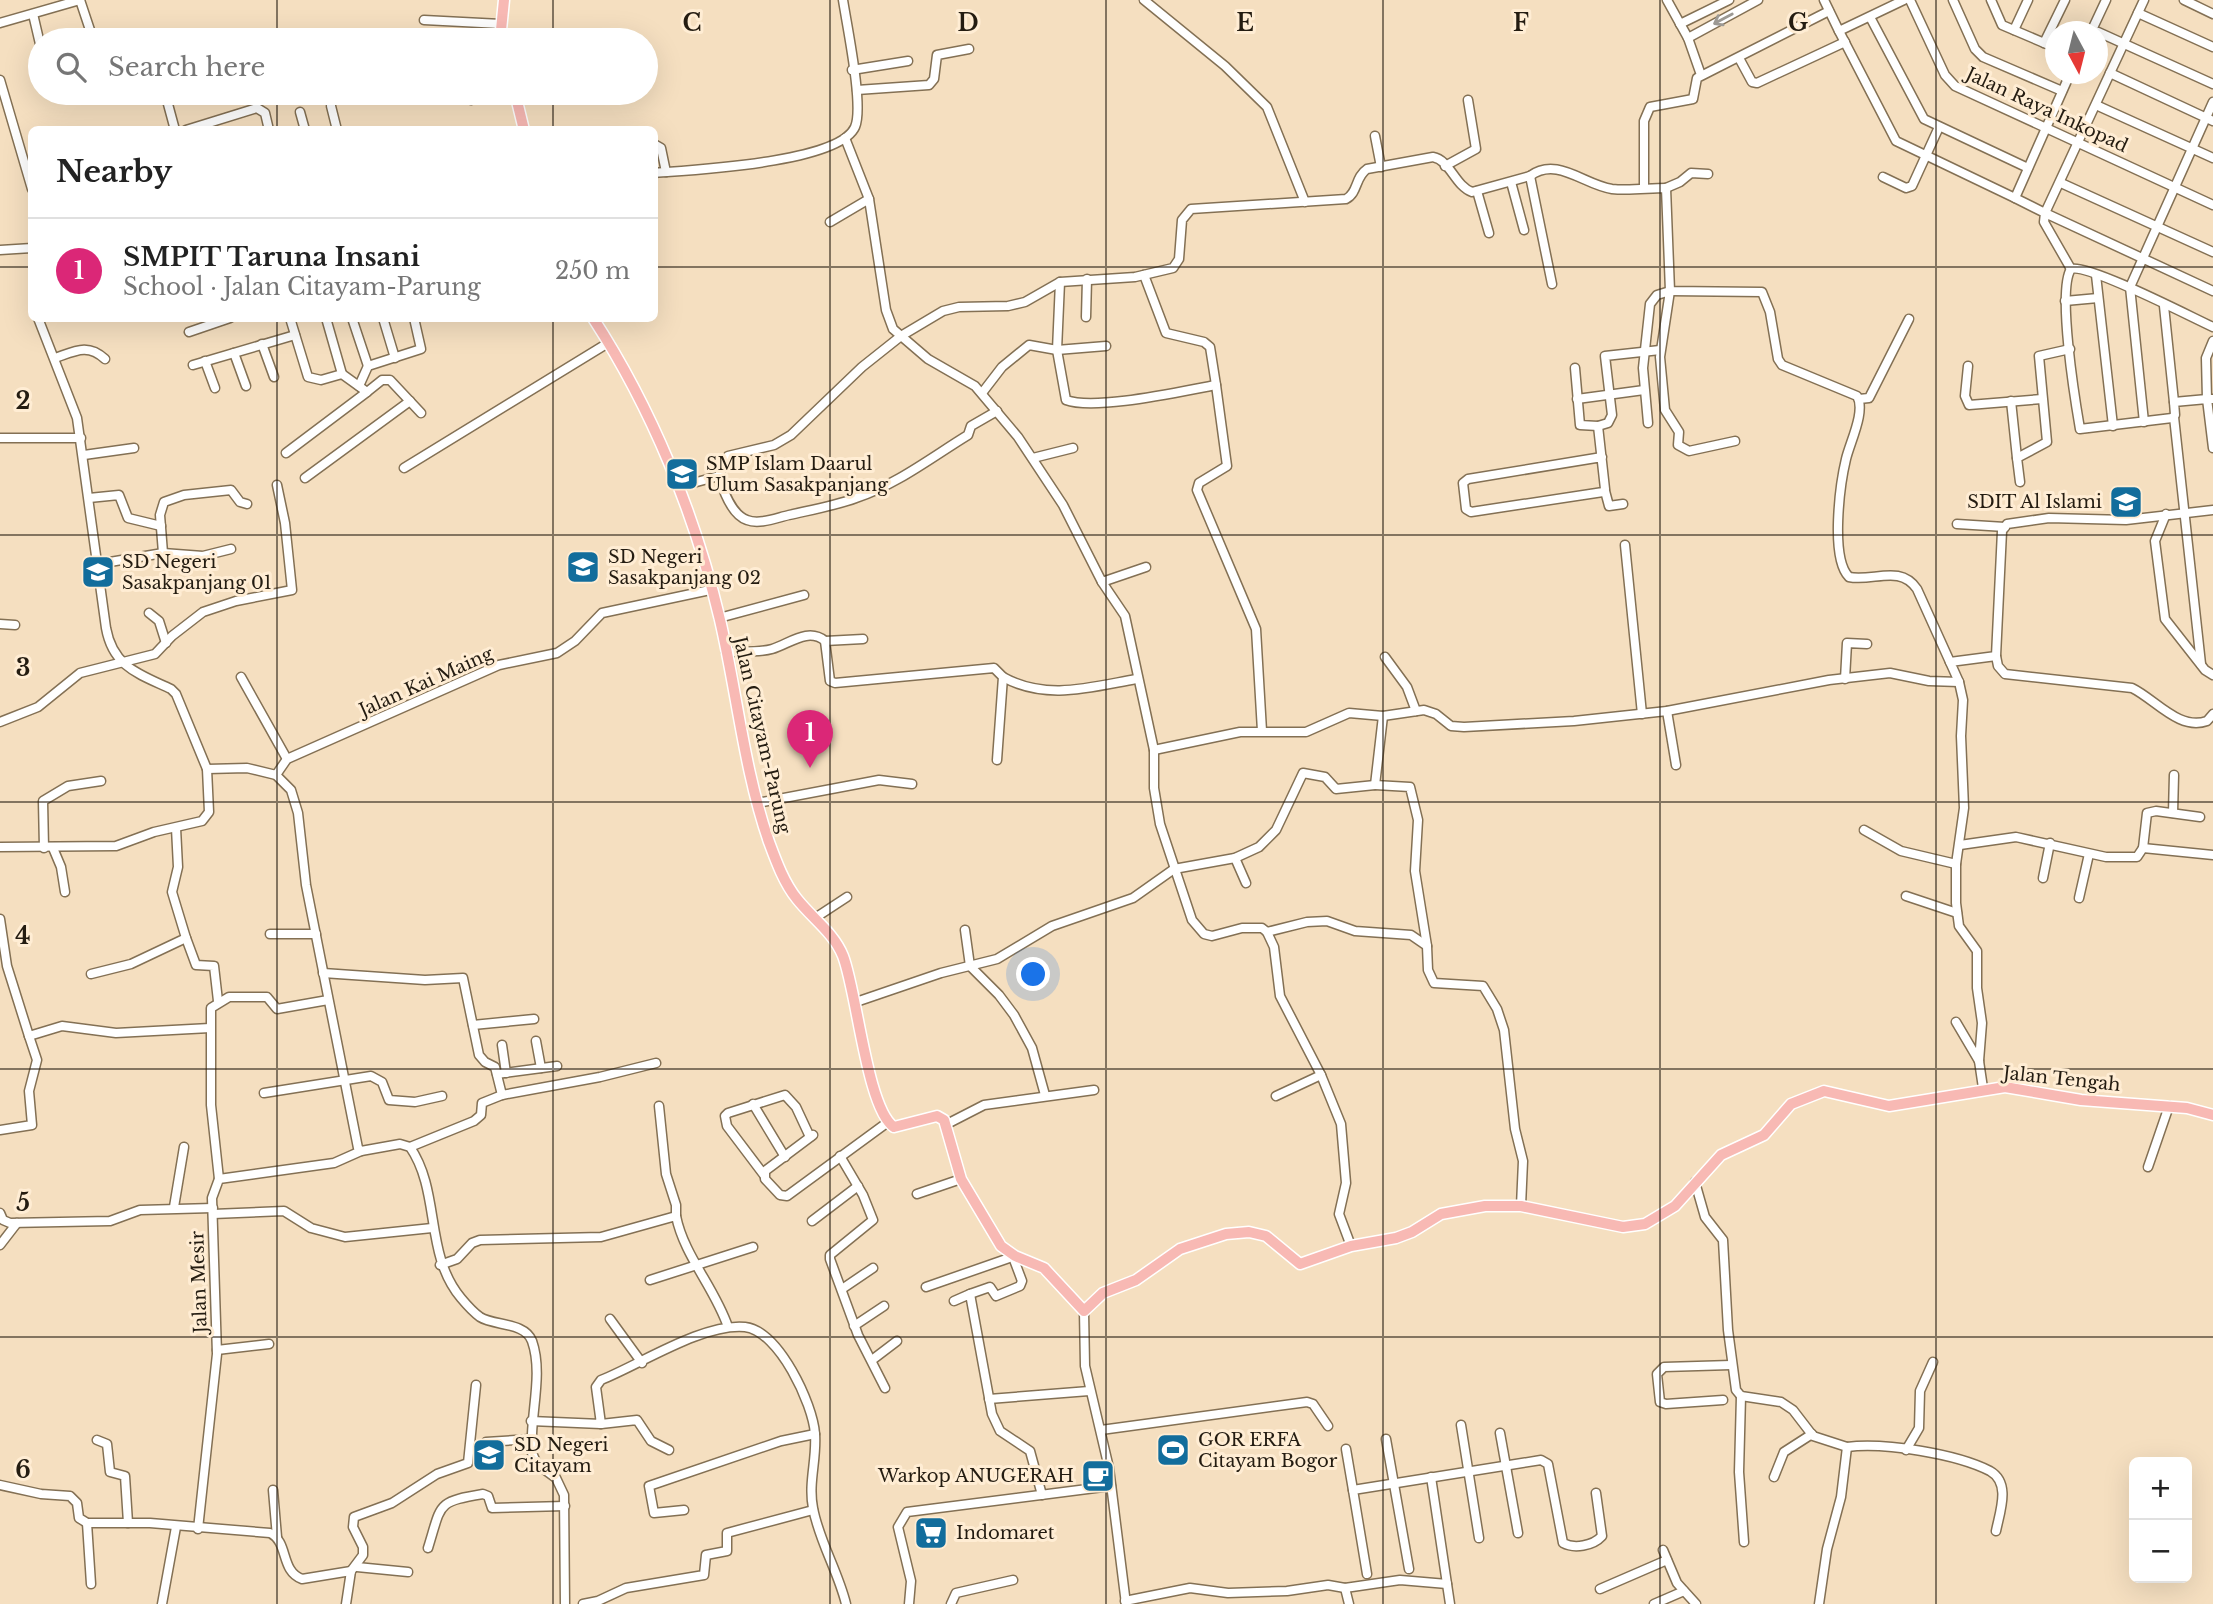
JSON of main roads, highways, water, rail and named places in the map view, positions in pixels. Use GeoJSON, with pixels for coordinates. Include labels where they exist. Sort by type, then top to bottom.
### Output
{"type":"FeatureCollection","features":[{"type":"Feature","properties":{"kind":"main road"},"geometry":{"type":"LineString","coordinates":[[501,28],[503,0]]}},
{"type":"Feature","properties":{"kind":"main road"},"geometry":{"type":"LineString","coordinates":[[518,105],[523,126]]}},
{"type":"Feature","properties":{"kind":"main road","name":"Jalan Citayam-Parung"},"geometry":{"type":"LineString","coordinates":[[595,322],[626,373],[678,486],[719,618],[757,803],[785,881],[840,949],[856,1002],[870,1078],[888,1122],[897,1127],[937,1116],[947,1124],[961,1179],[1001,1246],[1014,1257],[1044,1268],[1084,1311]]}},
{"type":"Feature","properties":{"kind":"main road","name":"Jalan Tengah"},"geometry":{"type":"LineString","coordinates":[[1084,1311],[1095,1298],[1136,1280],[1180,1249],[1226,1234],[1249,1232],[1266,1236],[1300,1264],[1351,1246],[1412,1233],[1441,1214],[1493,1205],[1521,1206],[1600,1225],[1636,1227],[1665,1214],[1721,1155],[1765,1135],[1791,1104],[1811,1094],[1837,1092],[1889,1106],[1983,1088],[2005,1087],[2081,1100],[2169,1106],[2213,1115]]}},
{"type":"Feature","properties":{"kind":"place","name":"SMP Islam Daarul Ulum Sasakpanjang"},"geometry":{"type":"Point","coordinates":[682,474]}},
{"type":"Feature","properties":{"kind":"place","name":"SDIT Al Islami"},"geometry":{"type":"Point","coordinates":[2126,502]}},
{"type":"Feature","properties":{"kind":"place","name":"SD Negeri Sasakpanjang 02"},"geometry":{"type":"Point","coordinates":[583,567]}},
{"type":"Feature","properties":{"kind":"place","name":"SD Negeri Sasakpanjang 01"},"geometry":{"type":"Point","coordinates":[98,572]}},
{"type":"Feature","properties":{"kind":"place","name":"SMPIT Taruna Insani"},"geometry":{"type":"Point","coordinates":[810,768]}},
{"type":"Feature","properties":{"kind":"place","name":"GOR ERFA Citayam Bogor"},"geometry":{"type":"Point","coordinates":[1173,1450]}},
{"type":"Feature","properties":{"kind":"place","name":"SD Negeri Citayam"},"geometry":{"type":"Point","coordinates":[489,1455]}},
{"type":"Feature","properties":{"kind":"place","name":"Warkop ANUGERAH"},"geometry":{"type":"Point","coordinates":[1098,1476]}},
{"type":"Feature","properties":{"kind":"place","name":"Indomaret"},"geometry":{"type":"Point","coordinates":[931,1533]}}]}
